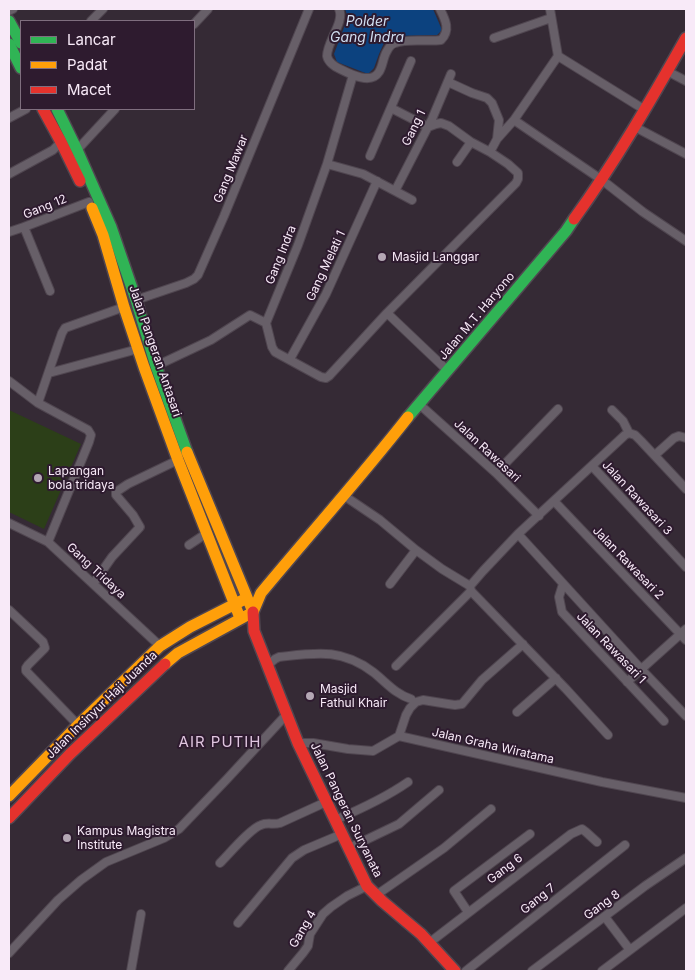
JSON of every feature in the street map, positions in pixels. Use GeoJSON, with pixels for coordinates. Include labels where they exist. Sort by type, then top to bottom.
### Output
{"type":"FeatureCollection","features":[{"type":"Feature","properties":{"kind":"main road"},"geometry":{"type":"LineString","coordinates":[[9,21],[20,41]]}},
{"type":"Feature","properties":{"kind":"main road","name":"Jalan M.T. Haryono"},"geometry":{"type":"LineString","coordinates":[[252,612],[261,593],[566,231],[602,180],[635,127],[669,72],[686,38]]}},
{"type":"Feature","properties":{"kind":"main road"},"geometry":{"type":"LineString","coordinates":[[9,44],[20,66]]}},
{"type":"Feature","properties":{"kind":"main road","name":"Jalan Pangeran Antasari"},"geometry":{"type":"LineString","coordinates":[[44,110],[62,142],[103,235],[138,350],[150,366],[252,612]]}},
{"type":"Feature","properties":{"kind":"main road","name":"Jalan Pangeran Antasari"},"geometry":{"type":"LineString","coordinates":[[58,110],[78,150],[111,227],[136,300],[150,366],[178,460],[240,618]]}},
{"type":"Feature","properties":{"kind":"main road"},"geometry":{"type":"LineString","coordinates":[[246,598],[261,593]]}},
{"type":"Feature","properties":{"kind":"main road","name":"Jalan Insinyur Haji Juanda"},"geometry":{"type":"LineString","coordinates":[[9,795],[160,646],[185,629],[246,598]]}},
{"type":"Feature","properties":{"kind":"main road","name":"Jalan Insinyur Haji Juanda"},"geometry":{"type":"LineString","coordinates":[[9,818],[70,754],[155,672],[178,654],[252,612]]}},
{"type":"Feature","properties":{"kind":"main road","name":"Jalan Pangeran Suryanata"},"geometry":{"type":"LineString","coordinates":[[252,612],[254,631],[298,743],[367,886],[387,907],[409,923],[455,971]]}},
{"type":"Feature","properties":{"kind":"main road","name":"Jalan Pangeran Suryanata"},"geometry":{"type":"LineString","coordinates":[[240,618],[254,631]]}},
{"type":"Feature","properties":{"kind":"street"},"geometry":{"type":"LineString","coordinates":[[9,11],[13,9]]}},
{"type":"Feature","properties":{"kind":"street"},"geometry":{"type":"LineString","coordinates":[[92,20],[103,9]]}},
{"type":"Feature","properties":{"kind":"street"},"geometry":{"type":"LineString","coordinates":[[195,23],[208,9]]}},
{"type":"Feature","properties":{"kind":"street","name":"Gang Mawar"},"geometry":{"type":"LineString","coordinates":[[136,300],[194,279],[198,275],[309,9]]}},
{"type":"Feature","properties":{"kind":"street"},"geometry":{"type":"LineString","coordinates":[[339,9],[341,16],[327,57],[329,62],[337,68],[352,75],[365,78],[377,75],[385,54],[392,44],[396,42],[441,40],[444,37],[447,26],[440,9]]}},
{"type":"Feature","properties":{"kind":"street"},"geometry":{"type":"LineString","coordinates":[[490,152],[497,139],[514,120],[558,56],[550,9]]}},
{"type":"Feature","properties":{"kind":"street"},"geometry":{"type":"LineString","coordinates":[[494,38],[551,18]]}},
{"type":"Feature","properties":{"kind":"street"},"geometry":{"type":"LineString","coordinates":[[558,56],[645,110]]}},
{"type":"Feature","properties":{"kind":"street"},"geometry":{"type":"LineString","coordinates":[[370,156],[411,61]]}},
{"type":"Feature","properties":{"kind":"street"},"geometry":{"type":"LineString","coordinates":[[669,72],[685,81]]}},
{"type":"Feature","properties":{"kind":"street","name":"Gang 1"},"geometry":{"type":"LineString","coordinates":[[395,191],[428,127],[451,74]]}},
{"type":"Feature","properties":{"kind":"street","name":"Gang Indra"},"geometry":{"type":"LineString","coordinates":[[266,324],[298,245],[327,164],[352,75]]}},
{"type":"Feature","properties":{"kind":"street"},"geometry":{"type":"LineString","coordinates":[[448,82],[487,98],[492,103],[499,120],[497,139]]}},
{"type":"Feature","properties":{"kind":"street"},"geometry":{"type":"LineString","coordinates":[[150,366],[211,340],[250,316],[266,324],[273,349],[278,354],[326,378],[386,313],[516,184],[518,173],[508,164],[444,124],[428,127],[391,108]]}},
{"type":"Feature","properties":{"kind":"street"},"geometry":{"type":"LineString","coordinates":[[9,118],[24,110]]}},
{"type":"Feature","properties":{"kind":"street"},"geometry":{"type":"LineString","coordinates":[[78,150],[114,110]]}},
{"type":"Feature","properties":{"kind":"street"},"geometry":{"type":"LineString","coordinates":[[514,120],[602,180],[643,212],[686,241]]}},
{"type":"Feature","properties":{"kind":"street"},"geometry":{"type":"LineString","coordinates":[[635,127],[686,154]]}},
{"type":"Feature","properties":{"kind":"street"},"geometry":{"type":"LineString","coordinates":[[9,174],[53,150],[62,142]]}},
{"type":"Feature","properties":{"kind":"street"},"geometry":{"type":"LineString","coordinates":[[456,162],[471,142]]}},
{"type":"Feature","properties":{"kind":"street"},"geometry":{"type":"LineString","coordinates":[[327,164],[363,174],[412,200]]}},
{"type":"Feature","properties":{"kind":"street","name":"Gang Melati 1"},"geometry":{"type":"LineString","coordinates":[[290,359],[326,294],[377,181]]}},
{"type":"Feature","properties":{"kind":"street","name":"Gang 12"},"geometry":{"type":"LineString","coordinates":[[9,232],[89,202]]}},
{"type":"Feature","properties":{"kind":"street"},"geometry":{"type":"LineString","coordinates":[[24,227],[50,291]]}},
{"type":"Feature","properties":{"kind":"street"},"geometry":{"type":"LineString","coordinates":[[38,403],[65,328],[124,307]]}},
{"type":"Feature","properties":{"kind":"street"},"geometry":{"type":"LineString","coordinates":[[386,313],[448,371]]}},
{"type":"Feature","properties":{"kind":"street"},"geometry":{"type":"LineString","coordinates":[[49,373],[138,350]]}},
{"type":"Feature","properties":{"kind":"street"},"geometry":{"type":"LineString","coordinates":[[9,381],[38,403],[88,430],[90,435],[89,442],[48,542]]}},
{"type":"Feature","properties":{"kind":"street","name":"Jalan Rawasari"},"geometry":{"type":"LineString","coordinates":[[419,404],[496,473],[539,516]]}},
{"type":"Feature","properties":{"kind":"street"},"geometry":{"type":"LineString","coordinates":[[496,473],[558,409]]}},
{"type":"Feature","properties":{"kind":"street"},"geometry":{"type":"LineString","coordinates":[[612,410],[623,421],[629,433],[635,435],[686,489]]}},
{"type":"Feature","properties":{"kind":"street"},"geometry":{"type":"LineString","coordinates":[[396,666],[470,589],[482,571],[518,534],[629,433]]}},
{"type":"Feature","properties":{"kind":"street"},"geometry":{"type":"LineString","coordinates":[[655,455],[674,438],[679,436],[686,438]]}},
{"type":"Feature","properties":{"kind":"street"},"geometry":{"type":"LineString","coordinates":[[93,584],[112,557],[140,527],[133,515],[116,495],[116,492],[128,484],[178,460]]}},
{"type":"Feature","properties":{"kind":"street","name":"Jalan Rawasari 3"},"geometry":{"type":"LineString","coordinates":[[592,466],[686,567]]}},
{"type":"Feature","properties":{"kind":"street"},"geometry":{"type":"LineString","coordinates":[[343,495],[380,520],[416,550],[470,589],[608,735]]}},
{"type":"Feature","properties":{"kind":"street","name":"Jalan Rawasari 2"},"geometry":{"type":"LineString","coordinates":[[554,501],[684,634]]}},
{"type":"Feature","properties":{"kind":"street","name":"Gang Tridaya"},"geometry":{"type":"LineString","coordinates":[[9,523],[48,542],[160,646]]}},
{"type":"Feature","properties":{"kind":"street"},"geometry":{"type":"LineString","coordinates":[[189,545],[207,533]]}},
{"type":"Feature","properties":{"kind":"street"},"geometry":{"type":"LineString","coordinates":[[518,534],[641,670],[686,716]]}},
{"type":"Feature","properties":{"kind":"street"},"geometry":{"type":"LineString","coordinates":[[390,584],[416,550]]}},
{"type":"Feature","properties":{"kind":"street","name":"Jalan Rawasari 1"},"geometry":{"type":"LineString","coordinates":[[563,584],[559,597],[562,612],[664,720]]}},
{"type":"Feature","properties":{"kind":"street"},"geometry":{"type":"LineString","coordinates":[[9,610],[43,642],[45,648],[28,665],[26,671],[78,725]]}},
{"type":"Feature","properties":{"kind":"street"},"geometry":{"type":"LineString","coordinates":[[627,682],[684,634]]}},
{"type":"Feature","properties":{"kind":"street"},"geometry":{"type":"LineString","coordinates":[[298,743],[313,743],[373,751],[399,736],[406,715],[416,702],[423,700],[455,705],[462,704],[482,680],[523,644]]}},
{"type":"Feature","properties":{"kind":"street"},"geometry":{"type":"LineString","coordinates":[[268,665],[279,657],[331,653],[366,668],[398,693],[411,699]]}},
{"type":"Feature","properties":{"kind":"street"},"geometry":{"type":"LineString","coordinates":[[517,712],[556,678]]}},
{"type":"Feature","properties":{"kind":"street"},"geometry":{"type":"LineString","coordinates":[[9,953],[58,900],[81,880],[106,862],[147,846],[179,829],[287,714]]}},
{"type":"Feature","properties":{"kind":"street","name":"Jalan Graha Wiratama"},"geometry":{"type":"LineString","coordinates":[[399,736],[602,782],[686,798]]}},
{"type":"Feature","properties":{"kind":"street"},"geometry":{"type":"LineString","coordinates":[[335,820],[390,795],[408,782]]}},
{"type":"Feature","properties":{"kind":"street"},"geometry":{"type":"LineString","coordinates":[[349,848],[399,824],[439,790]]}},
{"type":"Feature","properties":{"kind":"street"},"geometry":{"type":"LineString","coordinates":[[220,863],[257,826],[280,823],[326,802]]}},
{"type":"Feature","properties":{"kind":"street"},"geometry":{"type":"LineString","coordinates":[[375,896],[444,848],[492,809]]}},
{"type":"Feature","properties":{"kind":"street","name":"Gang 6"},"geometry":{"type":"LineString","coordinates":[[429,943],[571,834],[582,830],[597,842]]}},
{"type":"Feature","properties":{"kind":"street"},"geometry":{"type":"LineString","coordinates":[[238,923],[292,858],[304,850],[342,834]]}},
{"type":"Feature","properties":{"kind":"street"},"geometry":{"type":"LineString","coordinates":[[468,912],[454,892],[530,834]]}},
{"type":"Feature","properties":{"kind":"street","name":"Gang 7"},"geometry":{"type":"LineString","coordinates":[[466,971],[625,845]]}},
{"type":"Feature","properties":{"kind":"street","name":"Gang 8"},"geometry":{"type":"LineString","coordinates":[[538,970],[605,916],[686,858]]}},
{"type":"Feature","properties":{"kind":"street","name":"Gang 4"},"geometry":{"type":"LineString","coordinates":[[288,971],[308,946],[310,934],[323,914],[347,896],[367,886]]}},
{"type":"Feature","properties":{"kind":"street"},"geometry":{"type":"LineString","coordinates":[[602,971],[686,908]]}},
{"type":"Feature","properties":{"kind":"street"},"geometry":{"type":"LineString","coordinates":[[131,971],[141,914]]}},
{"type":"Feature","properties":{"kind":"street"},"geometry":{"type":"LineString","coordinates":[[605,916],[630,950]]}},
{"type":"Feature","properties":{"kind":"green space","name":"Lapangan bola tridaya"},"geometry":{"type":"Polygon","coordinates":[[[9,410],[81,444],[44,529],[9,512],[9,410]]]}},
{"type":"Feature","properties":{"kind":"water","name":"Polder Gang Indra"},"geometry":{"type":"Polygon","coordinates":[[[345,9],[433,9],[442,30],[437,35],[393,36],[384,43],[374,68],[368,74],[337,62],[334,54],[348,17],[345,9]]]}},
{"type":"Feature","properties":{"kind":"traffic: fast"},"geometry":{"type":"LineString","coordinates":[[9,21],[20,41]]}},
{"type":"Feature","properties":{"kind":"traffic: fast"},"geometry":{"type":"LineString","coordinates":[[9,44],[20,66]]}},
{"type":"Feature","properties":{"kind":"traffic: fast"},"geometry":{"type":"LineString","coordinates":[[57,110],[111,227],[156,366],[187,452]]}},
{"type":"Feature","properties":{"kind":"traffic: fast"},"geometry":{"type":"LineString","coordinates":[[408,417],[566,231],[574,219]]}},
{"type":"Feature","properties":{"kind":"traffic: slow"},"geometry":{"type":"LineString","coordinates":[[92,208],[103,235],[144,367],[240,618]]}},
{"type":"Feature","properties":{"kind":"traffic: slow"},"geometry":{"type":"LineString","coordinates":[[253,612],[261,593],[408,417]]}},
{"type":"Feature","properties":{"kind":"traffic: slow"},"geometry":{"type":"LineString","coordinates":[[165,664],[178,653],[253,612],[187,452]]}},
{"type":"Feature","properties":{"kind":"traffic: slow"},"geometry":{"type":"LineString","coordinates":[[9,796],[78,725],[160,646],[190,627],[243,600]]}},
{"type":"Feature","properties":{"kind":"traffic: jam"},"geometry":{"type":"LineString","coordinates":[[574,219],[619,153],[686,38]]}},
{"type":"Feature","properties":{"kind":"traffic: jam"},"geometry":{"type":"LineString","coordinates":[[44,110],[80,181]]}},
{"type":"Feature","properties":{"kind":"traffic: jam"},"geometry":{"type":"LineString","coordinates":[[253,612],[254,631],[298,743],[367,886],[421,934],[455,971]]}},
{"type":"Feature","properties":{"kind":"traffic: jam"},"geometry":{"type":"LineString","coordinates":[[9,818],[70,754],[165,664]]}},
{"type":"Feature","properties":{"kind":"place","name":"Masjid Langgar"},"geometry":{"type":"Point","coordinates":[382,257]}},
{"type":"Feature","properties":{"kind":"place","name":"Lapangan bola tridaya"},"geometry":{"type":"Point","coordinates":[38,478]}},
{"type":"Feature","properties":{"kind":"place","name":"Masjid Fathul Khair"},"geometry":{"type":"Point","coordinates":[310,696]}},
{"type":"Feature","properties":{"kind":"place","name":"Kampus Magistra Institute"},"geometry":{"type":"Point","coordinates":[67,838]}},
{"type":"Feature","properties":{"kind":"district","name":"AIR PUTIH"},"geometry":{"type":"Point","coordinates":[220,742]}}]}
